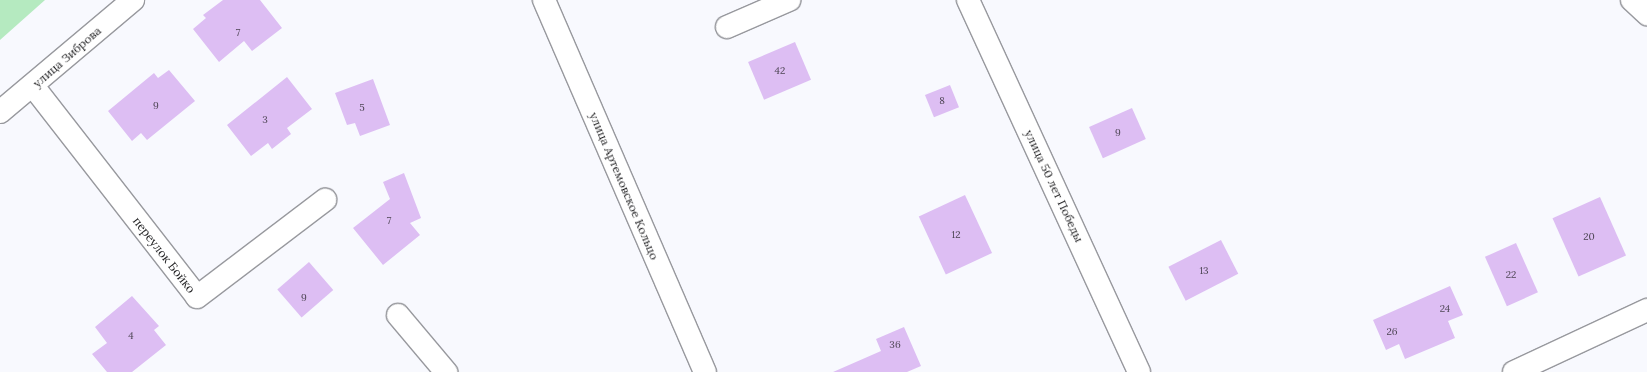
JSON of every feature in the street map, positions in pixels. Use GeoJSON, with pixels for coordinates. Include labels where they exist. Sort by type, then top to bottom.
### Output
{"type":"FeatureCollection","features":[{"type":"Feature","properties":{"kind":"street","name":"улица Зиброва"},"geometry":{"type":"LineString","coordinates":[[0,112],[33,86],[133,0]]}},
{"type":"Feature","properties":{"kind":"street","name":"улица Артемовское Кольцо"},"geometry":{"type":"LineString","coordinates":[[544,0],[705,372]]}},
{"type":"Feature","properties":{"kind":"street"},"geometry":{"type":"LineString","coordinates":[[727,27],[789,0]]}},
{"type":"Feature","properties":{"kind":"street","name":"улица 50 лет Победы"},"geometry":{"type":"LineString","coordinates":[[968,0],[1139,372]]}},
{"type":"Feature","properties":{"kind":"street"},"geometry":{"type":"LineString","coordinates":[[1632,0],[1647,14]]}},
{"type":"Feature","properties":{"kind":"street","name":"переулок Бойко"},"geometry":{"type":"LineString","coordinates":[[33,86],[197,297],[325,200]]}},
{"type":"Feature","properties":{"kind":"street"},"geometry":{"type":"LineString","coordinates":[[1514,372],[1647,310]]}},
{"type":"Feature","properties":{"kind":"street"},"geometry":{"type":"LineString","coordinates":[[398,314],[446,372]]}},
{"type":"Feature","properties":{"kind":"green space"},"geometry":{"type":"Polygon","coordinates":[[[0,0],[45,0],[0,40],[0,0]]]}},
{"type":"Feature","properties":{"kind":"building"},"geometry":{"type":"Polygon","coordinates":[[[223,0],[260,0],[282,28],[252,51],[244,41],[219,62],[193,29],[206,18],[203,15],[223,0]]]}},
{"type":"Feature","properties":{"kind":"building"},"geometry":{"type":"Polygon","coordinates":[[[795,42],[811,80],[764,100],[748,62],[795,42]]]}},
{"type":"Feature","properties":{"kind":"building"},"geometry":{"type":"Polygon","coordinates":[[[169,70],[195,101],[147,140],[141,133],[132,141],[108,111],[154,73],[158,78],[169,70]]]}},
{"type":"Feature","properties":{"kind":"building"},"geometry":{"type":"Polygon","coordinates":[[[287,77],[312,109],[287,128],[291,134],[272,149],[268,143],[251,156],[227,125],[287,77]]]}},
{"type":"Feature","properties":{"kind":"building"},"geometry":{"type":"Polygon","coordinates":[[[373,79],[390,125],[360,136],[355,123],[347,125],[335,93],[373,79]]]}},
{"type":"Feature","properties":{"kind":"building"},"geometry":{"type":"Polygon","coordinates":[[[950,85],[959,107],[934,117],[925,95],[950,85]]]}},
{"type":"Feature","properties":{"kind":"building"},"geometry":{"type":"Polygon","coordinates":[[[1132,108],[1146,139],[1103,158],[1089,127],[1132,108]]]}},
{"type":"Feature","properties":{"kind":"building"},"geometry":{"type":"Polygon","coordinates":[[[404,173],[421,218],[410,223],[420,235],[383,265],[353,228],[390,199],[383,182],[404,173]]]}},
{"type":"Feature","properties":{"kind":"building"},"geometry":{"type":"Polygon","coordinates":[[[965,195],[992,253],[946,275],[919,217],[965,195]]]}},
{"type":"Feature","properties":{"kind":"building"},"geometry":{"type":"Polygon","coordinates":[[[1600,197],[1626,255],[1579,277],[1552,218],[1600,197]]]}},
{"type":"Feature","properties":{"kind":"building"},"geometry":{"type":"Polygon","coordinates":[[[1221,240],[1238,274],[1186,301],[1168,267],[1221,240]]]}},
{"type":"Feature","properties":{"kind":"building"},"geometry":{"type":"Polygon","coordinates":[[[1516,243],[1538,292],[1507,306],[1485,257],[1516,243]]]}},
{"type":"Feature","properties":{"kind":"building"},"geometry":{"type":"Polygon","coordinates":[[[309,262],[333,290],[302,317],[277,290],[309,262]]]}},
{"type":"Feature","properties":{"kind":"building"},"geometry":{"type":"Polygon","coordinates":[[[1450,286],[1463,315],[1448,321],[1455,338],[1405,359],[1399,344],[1386,350],[1373,320],[1450,286]]]}},
{"type":"Feature","properties":{"kind":"building"},"geometry":{"type":"Polygon","coordinates":[[[132,296],[159,326],[154,330],[166,345],[132,372],[107,372],[92,354],[107,343],[95,327],[132,296]]]}},
{"type":"Feature","properties":{"kind":"building"},"geometry":{"type":"Polygon","coordinates":[[[904,327],[921,366],[907,372],[833,372],[881,351],[876,339],[904,327]]]}}]}
